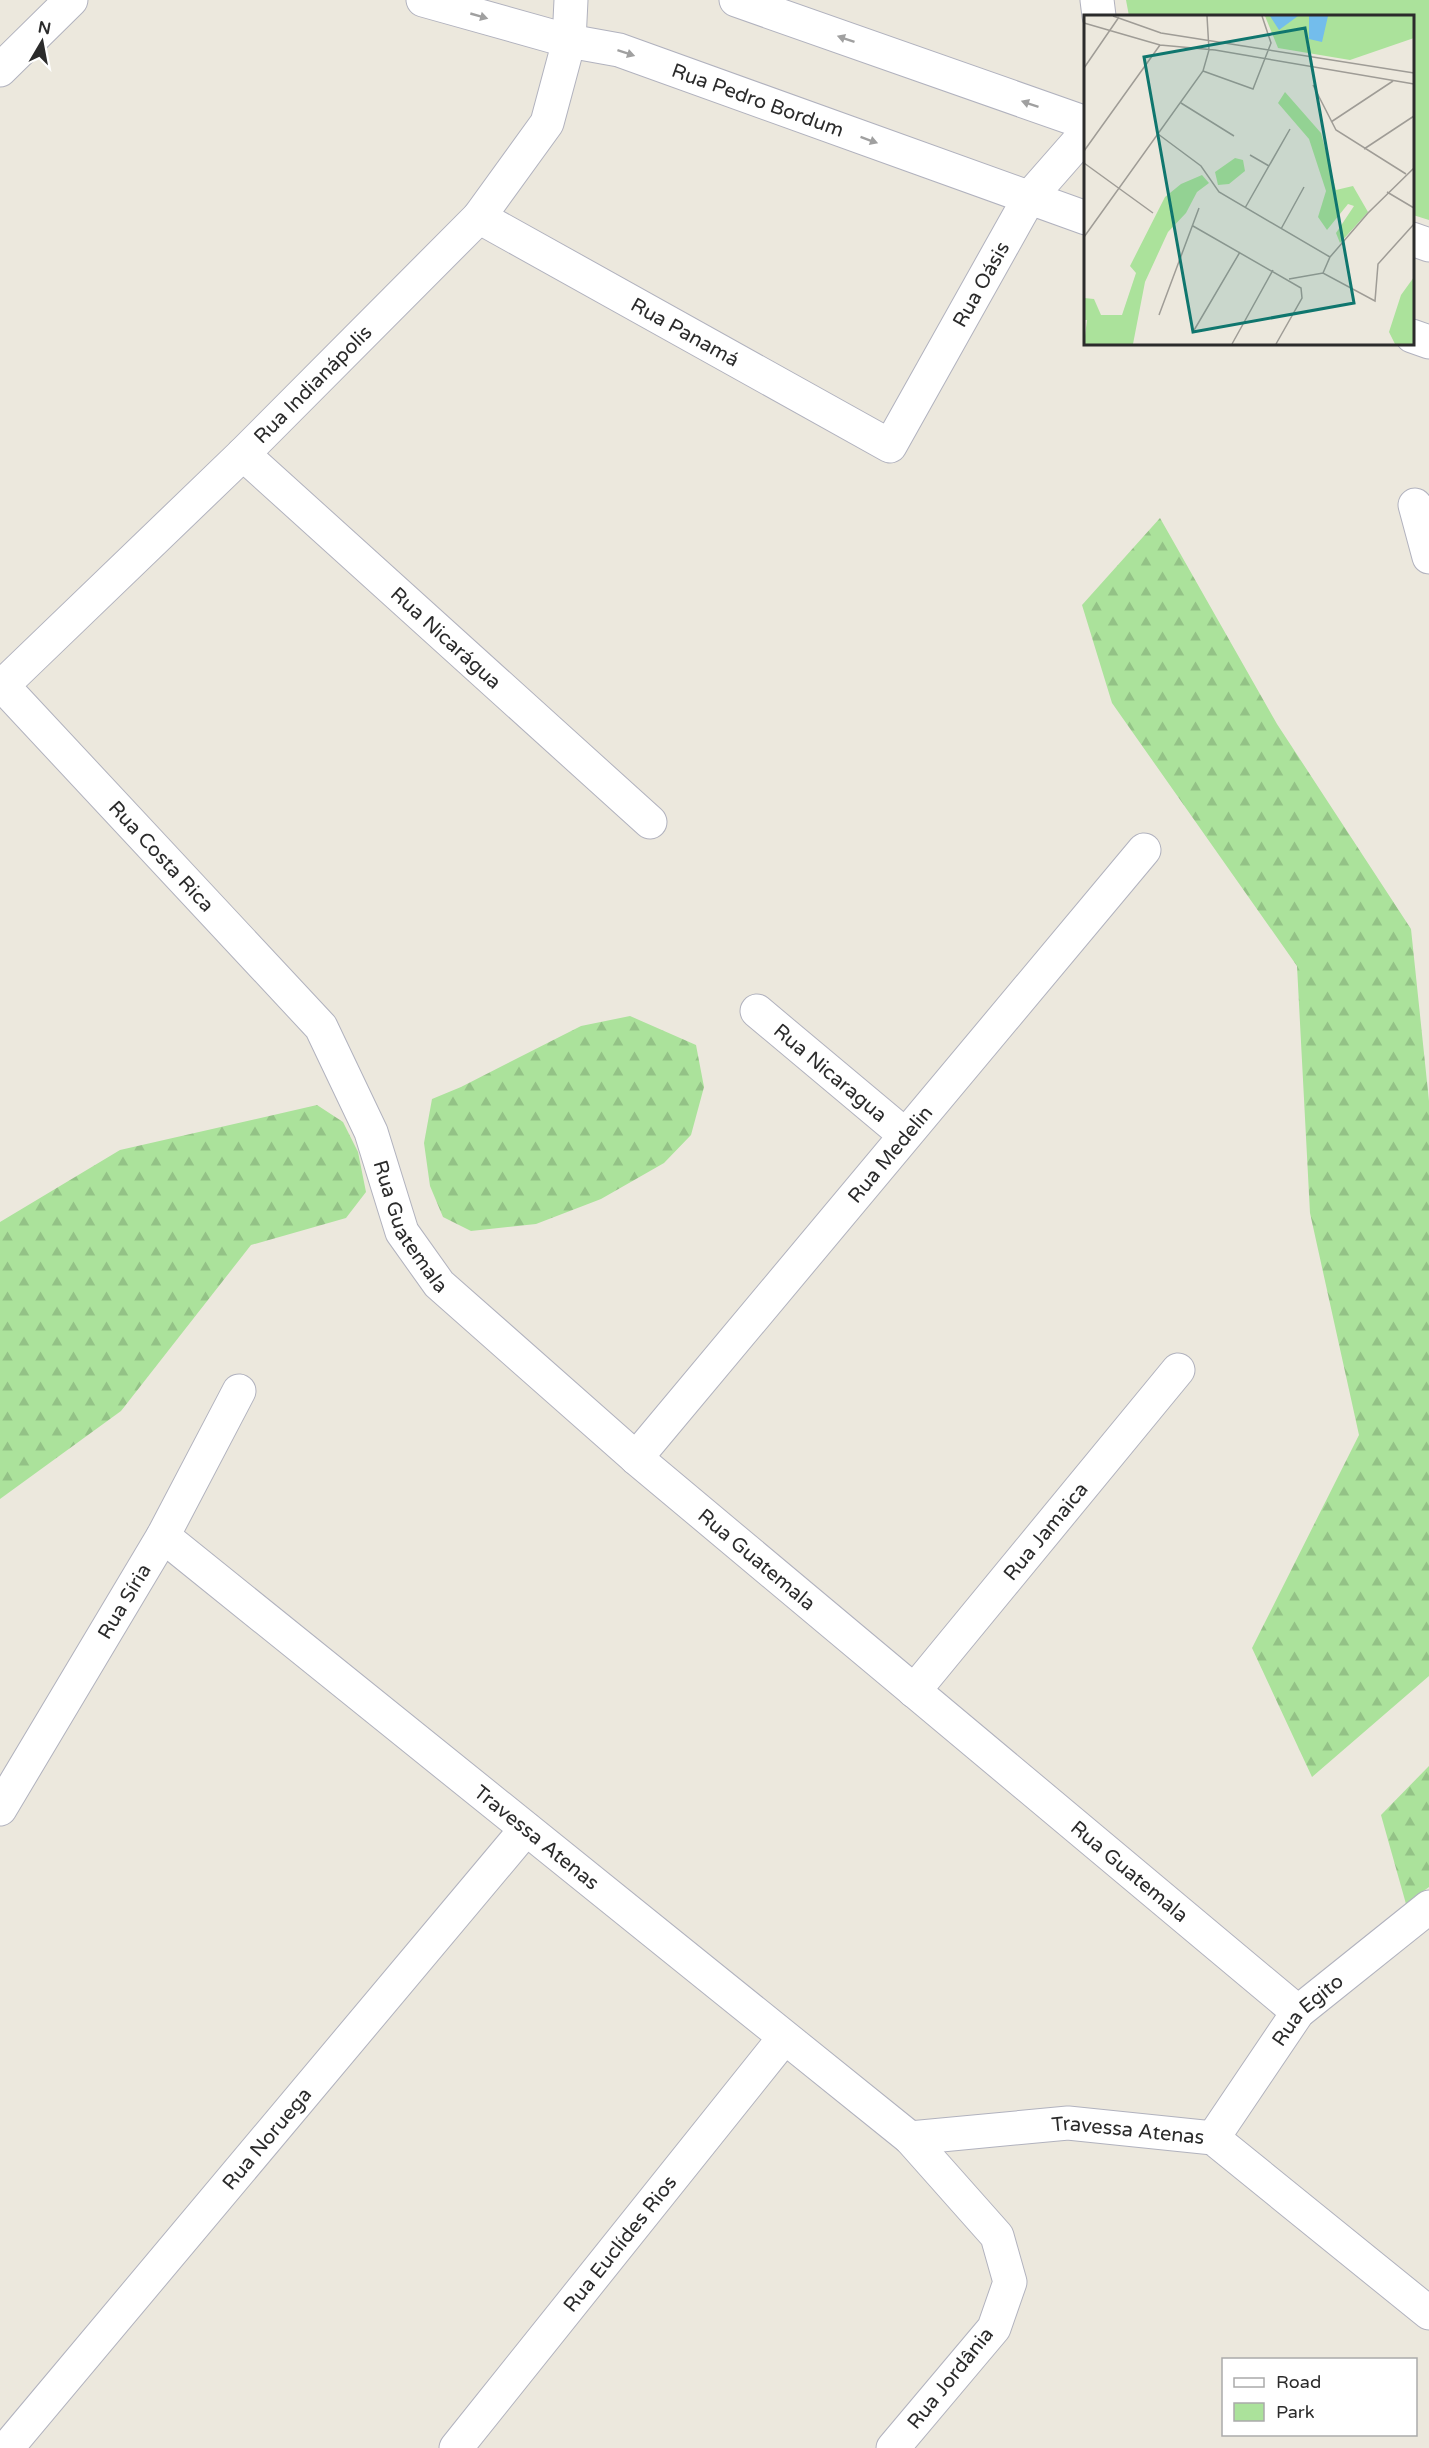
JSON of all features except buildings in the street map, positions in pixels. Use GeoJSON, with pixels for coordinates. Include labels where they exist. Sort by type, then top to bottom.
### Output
{"type":"FeatureCollection","features":[{"type":"Feature","properties":{"kind":"street"},"geometry":{"type":"LineString","coordinates":[[0,70],[71,0]]}},
{"type":"Feature","properties":{"kind":"street","name":"Rua Pedro Bordum"},"geometry":{"type":"LineString","coordinates":[[423,0],[569,41],[619,50],[1084,217]]}},
{"type":"Feature","properties":{"kind":"street","name":"Rua Indianápolis"},"geometry":{"type":"LineString","coordinates":[[1,687],[243,454],[479,217],[547,123],[569,41],[571,0]]}},
{"type":"Feature","properties":{"kind":"street"},"geometry":{"type":"LineString","coordinates":[[736,0],[1084,122]]}},
{"type":"Feature","properties":{"kind":"street"},"geometry":{"type":"LineString","coordinates":[[1096,0],[1100,15]]}},
{"type":"Feature","properties":{"kind":"street","name":"Rua Oásis"},"geometry":{"type":"LineString","coordinates":[[890,446],[1029,198],[1084,136]]}},
{"type":"Feature","properties":{"kind":"street","name":"Rua Panamá"},"geometry":{"type":"LineString","coordinates":[[479,217],[890,446]]}},
{"type":"Feature","properties":{"kind":"street"},"geometry":{"type":"LineString","coordinates":[[1414,239],[1429,245]]}},
{"type":"Feature","properties":{"kind":"street"},"geometry":{"type":"LineString","coordinates":[[1414,336],[1429,342]]}},
{"type":"Feature","properties":{"kind":"street","name":"Rua Nicarágua"},"geometry":{"type":"LineString","coordinates":[[243,454],[650,822]]}},
{"type":"Feature","properties":{"kind":"street"},"geometry":{"type":"LineString","coordinates":[[1415,506],[1429,557]]}},
{"type":"Feature","properties":{"kind":"street","name":"Rua Costa Rica"},"geometry":{"type":"LineString","coordinates":[[1,687],[321,1027]]}},
{"type":"Feature","properties":{"kind":"street","name":"Rua Medelin"},"geometry":{"type":"LineString","coordinates":[[636,1458],[1144,850]]}},
{"type":"Feature","properties":{"kind":"street","name":"Rua Nicaragua"},"geometry":{"type":"LineString","coordinates":[[757,1011],[905,1135]]}},
{"type":"Feature","properties":{"kind":"street","name":"Rua Guatemala"},"geometry":{"type":"LineString","coordinates":[[321,1027],[371,1132],[402,1232],[439,1284],[636,1458],[1298,2012]]}},
{"type":"Feature","properties":{"kind":"street","name":"Rua Jamaica"},"geometry":{"type":"LineString","coordinates":[[914,1691],[1178,1370]]}},
{"type":"Feature","properties":{"kind":"street","name":"Rua Síria"},"geometry":{"type":"LineString","coordinates":[[0,1809],[163,1536],[239,1391]]}},
{"type":"Feature","properties":{"kind":"street","name":"Travessa Atenas"},"geometry":{"type":"LineString","coordinates":[[163,1536],[910,2138],[997,2236]]}},
{"type":"Feature","properties":{"kind":"street","name":"Rua Noruega"},"geometry":{"type":"LineString","coordinates":[[7,2448],[526,1829]]}},
{"type":"Feature","properties":{"kind":"street","name":"Rua Egito"},"geometry":{"type":"LineString","coordinates":[[1213,2138],[1298,2012],[1429,1906]]}},
{"type":"Feature","properties":{"kind":"street","name":"Rua Euclídes Rios"},"geometry":{"type":"LineString","coordinates":[[456,2448],[784,2038]]}},
{"type":"Feature","properties":{"kind":"street","name":"Travessa Atenas"},"geometry":{"type":"LineString","coordinates":[[910,2138],[1068,2123],[1213,2138],[1429,2313]]}},
{"type":"Feature","properties":{"kind":"street","name":"Rua Jordânia"},"geometry":{"type":"LineString","coordinates":[[893,2448],[994,2328],[1010,2282],[997,2236]]}},
{"type":"Feature","properties":{"kind":"green space"},"geometry":{"type":"Polygon","coordinates":[[[1126,0],[1429,0],[1429,220],[1414,215],[1414,15],[1129,15],[1126,0]]]}},
{"type":"Feature","properties":{"kind":"green space"},"geometry":{"type":"Polygon","coordinates":[[[1160,518],[1277,724],[1411,929],[1429,1101],[1429,1676],[1312,1777],[1252,1648],[1359,1435],[1310,1213],[1297,966],[1112,703],[1082,605],[1160,518]]]}},
{"type":"Feature","properties":{"kind":"green space"},"geometry":{"type":"Polygon","coordinates":[[[630,1016],[696,1045],[704,1087],[691,1135],[664,1163],[601,1199],[536,1224],[471,1231],[443,1217],[430,1186],[424,1143],[432,1099],[461,1087],[581,1026],[630,1016]]]}},
{"type":"Feature","properties":{"kind":"green space"},"geometry":{"type":"Polygon","coordinates":[[[317,1105],[343,1122],[358,1152],[366,1192],[346,1218],[251,1245],[121,1411],[0,1499],[0,1222],[120,1150],[317,1105]]]}},
{"type":"Feature","properties":{"kind":"green space"},"geometry":{"type":"Polygon","coordinates":[[[1429,1766],[1429,1887],[1406,1904],[1381,1815],[1429,1766]]]}}]}
